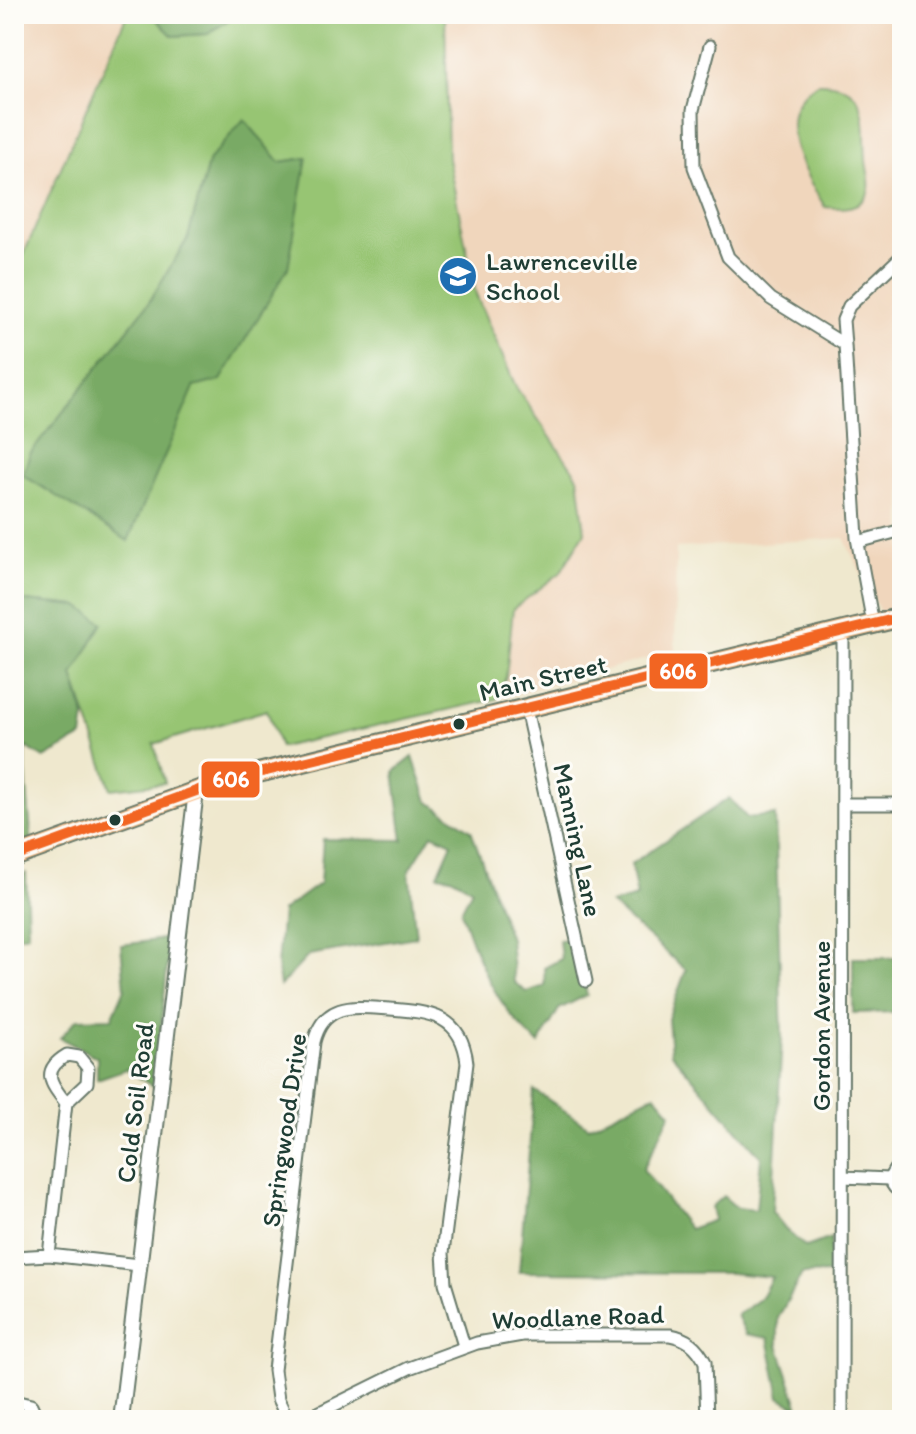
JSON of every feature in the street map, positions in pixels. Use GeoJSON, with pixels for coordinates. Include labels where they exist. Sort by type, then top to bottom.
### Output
{"type":"FeatureCollection","features":[{"type":"Feature","properties":{"kind":"highway","name":"Main Street"},"geometry":{"type":"LineString","coordinates":[[14,857],[221,782],[902,617]]}},
{"type":"Feature","properties":{"kind":"street"},"geometry":{"type":"LineString","coordinates":[[710,46],[693,110],[694,167],[728,257],[771,299],[845,345]]}},
{"type":"Feature","properties":{"kind":"street"},"geometry":{"type":"LineString","coordinates":[[873,624],[858,542],[843,320],[849,306],[902,256]]}},
{"type":"Feature","properties":{"kind":"street"},"geometry":{"type":"LineString","coordinates":[[858,542],[902,530]]}},
{"type":"Feature","properties":{"kind":"street","name":"Gordon Avenue"},"geometry":{"type":"LineString","coordinates":[[842,1420],[843,632]]}},
{"type":"Feature","properties":{"kind":"street","name":"Manning Lane"},"geometry":{"type":"LineString","coordinates":[[526,709],[586,981]]}},
{"type":"Feature","properties":{"kind":"street","name":"Cold Soil Road"},"geometry":{"type":"LineString","coordinates":[[121,1420],[196,791]]}},
{"type":"Feature","properties":{"kind":"street"},"geometry":{"type":"LineString","coordinates":[[843,804],[902,804]]}},
{"type":"Feature","properties":{"kind":"street","name":"Springwood Drive"},"geometry":{"type":"LineString","coordinates":[[288,1420],[278,1399],[274,1370],[314,1042],[326,1018],[344,1008],[432,1014],[450,1024],[463,1041],[467,1063],[443,1267],[464,1346]]}},
{"type":"Feature","properties":{"kind":"street"},"geometry":{"type":"LineString","coordinates":[[49,1255],[66,1103]]}},
{"type":"Feature","properties":{"kind":"street"},"geometry":{"type":"LineString","coordinates":[[889,1179],[895,1169],[902,1168]]}},
{"type":"Feature","properties":{"kind":"street"},"geometry":{"type":"LineString","coordinates":[[843,1177],[889,1179]]}},
{"type":"Feature","properties":{"kind":"street"},"geometry":{"type":"LineString","coordinates":[[889,1179],[895,1188],[902,1189]]}},
{"type":"Feature","properties":{"kind":"street"},"geometry":{"type":"LineString","coordinates":[[14,1257],[49,1255],[139,1265]]}},
{"type":"Feature","properties":{"kind":"street","name":"Woodlane Road"},"geometry":{"type":"LineString","coordinates":[[304,1420],[409,1368],[464,1346],[522,1335],[680,1337],[695,1346],[705,1362],[707,1420]]}},
{"type":"Feature","properties":{"kind":"street"},"geometry":{"type":"LineString","coordinates":[[14,1401],[25,1401],[31,1405],[38,1420]]}},
{"type":"Feature","properties":{"kind":"shaded area","name":"Lawrenceville School"},"geometry":{"type":"Polygon","coordinates":[[[14,14],[902,14],[902,606],[881,614],[844,538],[676,548],[675,651],[497,699],[280,747],[267,710],[154,744],[165,783],[111,789],[85,717],[79,606],[14,600],[14,14]]]}},
{"type":"Feature","properties":{"kind":"green space"},"geometry":{"type":"Polygon","coordinates":[[[127,14],[156,19],[173,36],[208,34],[237,14],[445,14],[448,159],[476,295],[516,387],[578,477],[585,532],[560,573],[513,609],[506,677],[497,699],[280,747],[267,710],[154,744],[165,783],[111,789],[73,675],[79,606],[14,600],[14,277],[127,14]],[[306,158],[281,162],[209,160],[188,238],[148,304],[30,454],[23,475],[194,387],[221,380],[306,158]]]}},
{"type":"Feature","properties":{"kind":"green space"},"geometry":{"type":"Polygon","coordinates":[[[155,14],[237,14],[208,34],[173,36],[155,14]]]}},
{"type":"Feature","properties":{"kind":"green space"},"geometry":{"type":"Polygon","coordinates":[[[818,83],[848,89],[856,97],[864,119],[869,187],[862,201],[849,207],[825,207],[807,176],[794,142],[794,109],[803,95],[818,83]]]}},
{"type":"Feature","properties":{"kind":"green space"},"geometry":{"type":"Polygon","coordinates":[[[244,119],[280,162],[307,158],[288,268],[221,380],[194,387],[128,541],[23,475],[30,454],[148,304],[188,238],[209,160],[244,119]]]}},
{"type":"Feature","properties":{"kind":"green space"},"geometry":{"type":"Polygon","coordinates":[[[14,600],[79,606],[103,623],[73,675],[85,717],[82,737],[44,758],[26,747],[31,840],[14,846],[14,600]]]}},
{"type":"Feature","properties":{"kind":"green space"},"geometry":{"type":"Polygon","coordinates":[[[413,757],[428,801],[471,830],[510,939],[514,982],[526,992],[545,986],[544,968],[561,959],[559,940],[574,938],[587,995],[559,1009],[539,1044],[512,1016],[491,984],[461,911],[472,889],[451,877],[438,875],[452,843],[432,834],[409,871],[416,937],[309,955],[280,986],[277,966],[282,911],[320,883],[323,839],[403,840],[394,772],[413,757]]]}},
{"type":"Feature","properties":{"kind":"green space"},"geometry":{"type":"Polygon","coordinates":[[[729,798],[747,818],[775,815],[782,1038],[772,1212],[789,1233],[806,1247],[831,1238],[830,1273],[802,1274],[778,1318],[778,1345],[799,1408],[780,1397],[768,1338],[746,1334],[737,1315],[760,1299],[772,1277],[731,1273],[519,1272],[534,1090],[589,1127],[655,1094],[671,1113],[643,1169],[689,1229],[714,1220],[711,1207],[723,1196],[737,1208],[756,1210],[761,1157],[671,1053],[668,1019],[686,970],[611,904],[637,897],[631,864],[729,798]]]}},
{"type":"Feature","properties":{"kind":"green space"},"geometry":{"type":"Polygon","coordinates":[[[26,873],[28,934],[14,937],[14,877],[26,873]]]}},
{"type":"Feature","properties":{"kind":"green space"},"geometry":{"type":"Polygon","coordinates":[[[170,938],[155,1088],[126,1069],[97,1079],[97,1057],[60,1038],[77,1019],[112,1018],[125,988],[121,945],[170,938]]]}},
{"type":"Feature","properties":{"kind":"green space"},"geometry":{"type":"Polygon","coordinates":[[[853,958],[902,958],[902,1012],[853,1013],[853,958]]]}},
{"type":"Feature","properties":{"kind":"transit line","name":"606"},"geometry":{"type":"LineString","coordinates":[[14,857],[221,782],[902,617]]}},
{"type":"Feature","properties":{"kind":"place","name":"Lawrenceville School"},"geometry":{"type":"Point","coordinates":[458,276]}}]}
